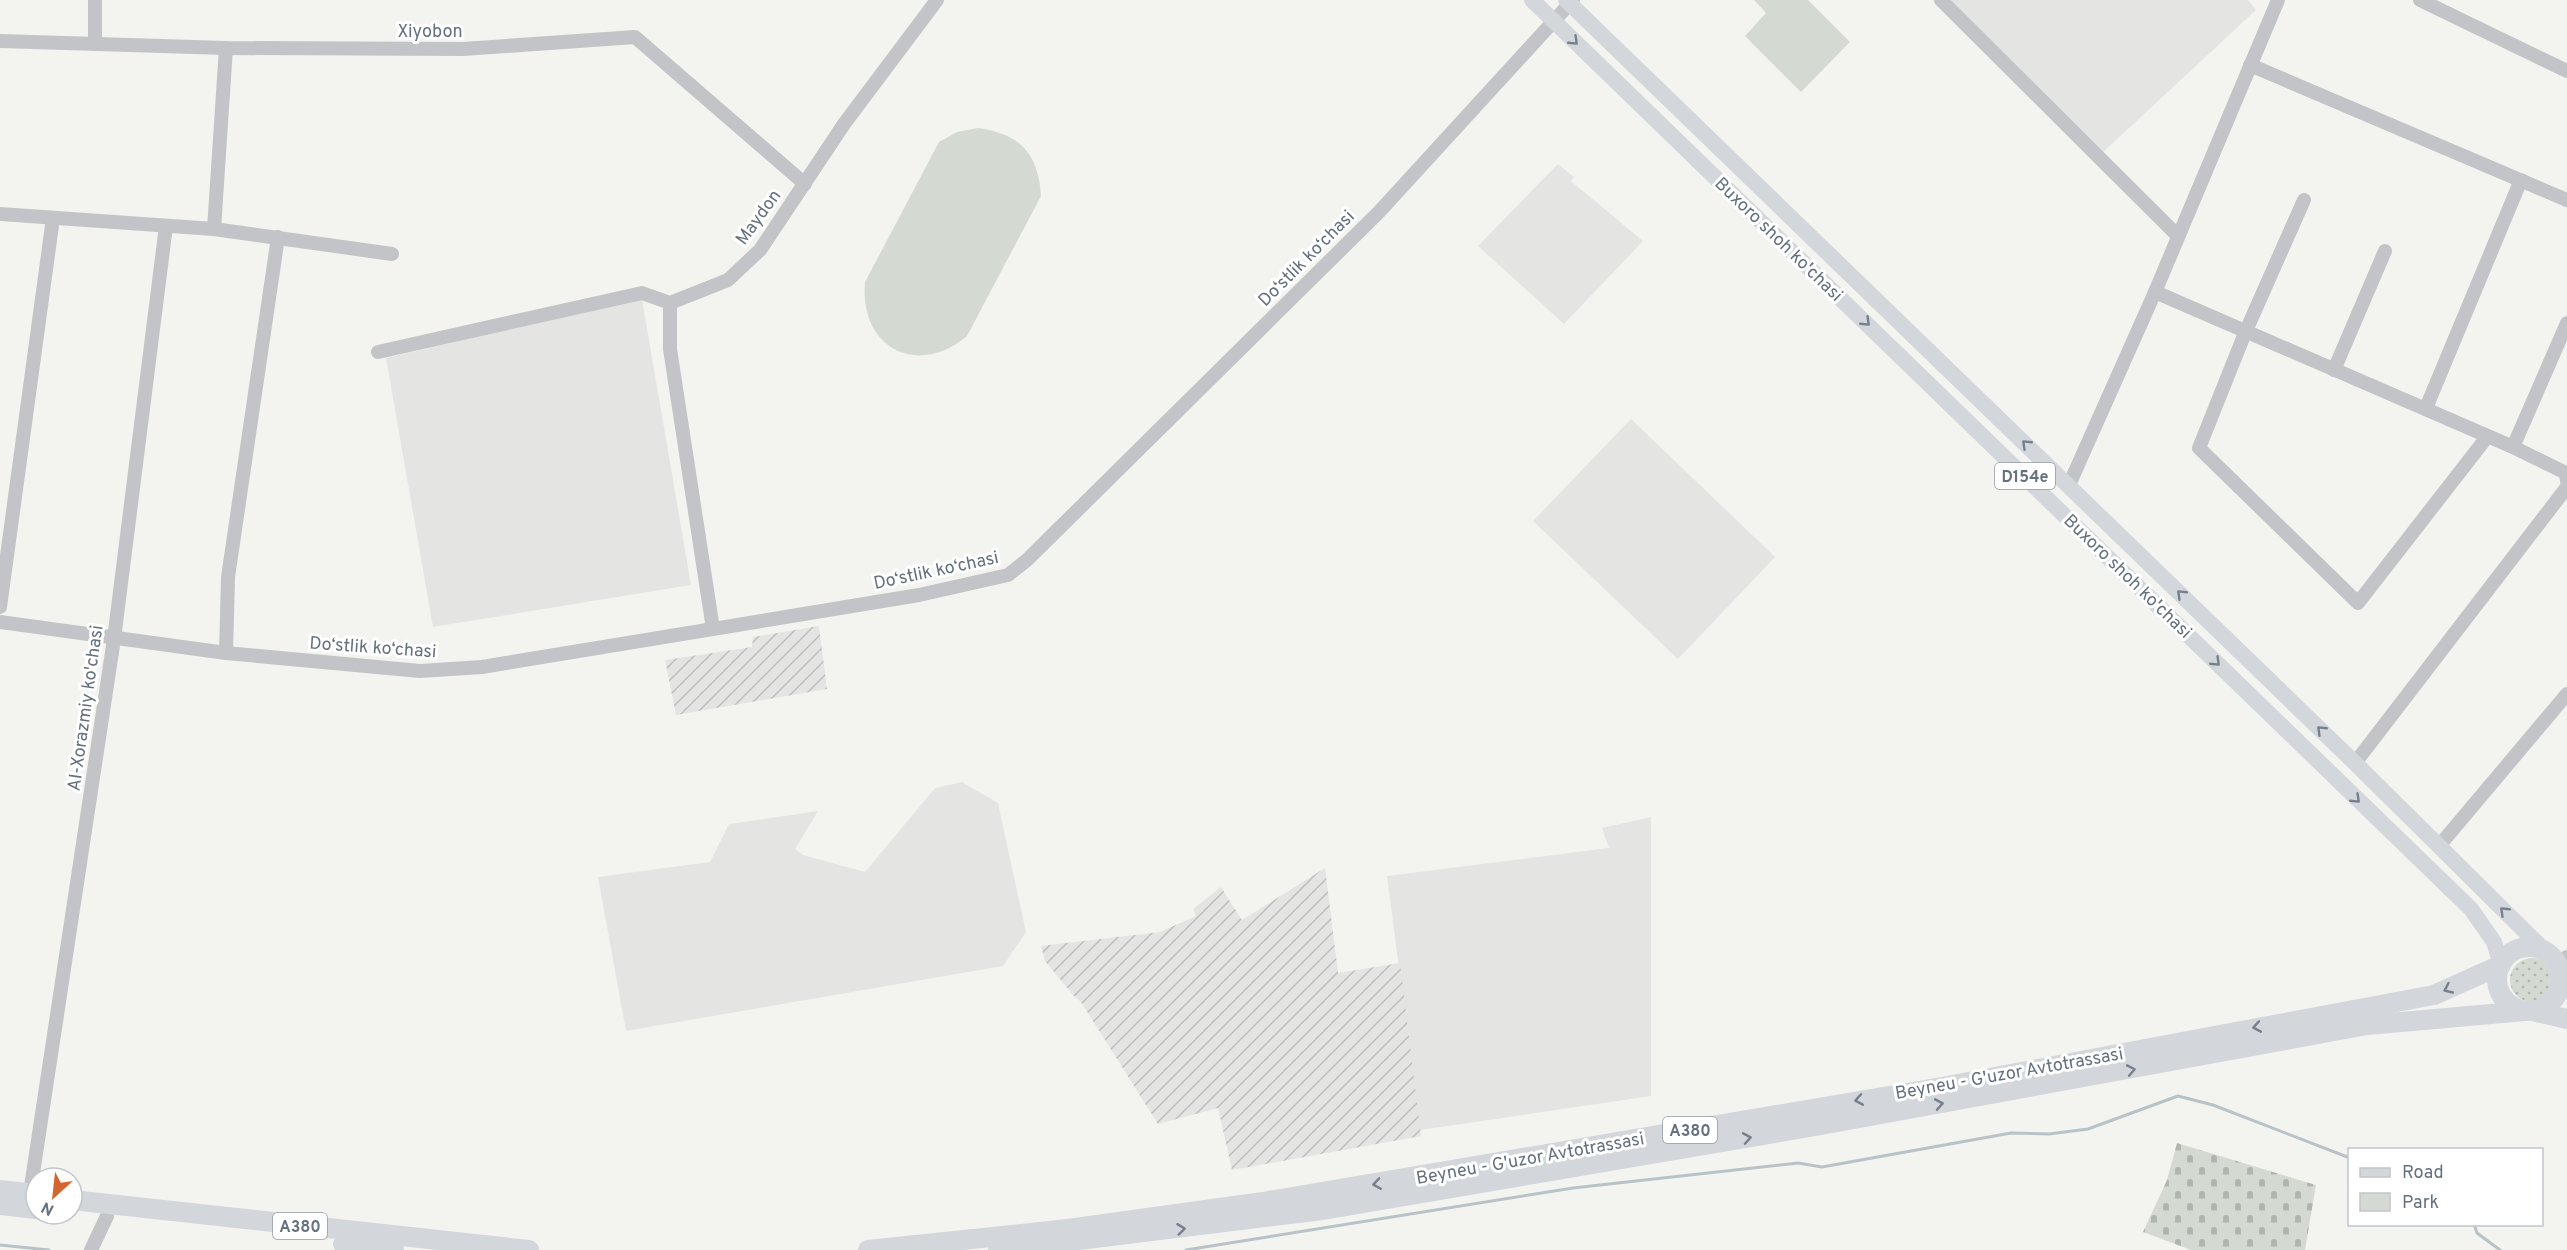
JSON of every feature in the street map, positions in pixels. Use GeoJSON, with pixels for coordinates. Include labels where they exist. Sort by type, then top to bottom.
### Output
{"type":"FeatureCollection","features":[{"type":"Feature","properties":{"kind":"highway","name":"Beyneu - G'uzor Avtotrassasi"},"geometry":{"type":"LineString","coordinates":[[868,1250],[1068,1229],[1263,1202],[1942,1087],[2434,995],[2501,965],[2517,950],[2532,948],[2559,964],[2561,985],[2556,997],[2544,1007],[2528,1011],[2367,1025],[1813,1127],[1323,1210],[998,1250]]}},
{"type":"Feature","properties":{"kind":"highway","name":"Beyneu - G'uzor Avtotrassasi"},"geometry":{"type":"LineString","coordinates":[[2501,965],[2497,979],[2501,994],[2511,1005],[2567,1019]]}},
{"type":"Feature","properties":{"kind":"highway"},"geometry":{"type":"LineString","coordinates":[[0,1190],[24,1196]]}},
{"type":"Feature","properties":{"kind":"highway"},"geometry":{"type":"LineString","coordinates":[[0,1205],[24,1201]]}},
{"type":"Feature","properties":{"kind":"highway","name":"A380"},"geometry":{"type":"LineString","coordinates":[[84,1201],[529,1250]]}},
{"type":"Feature","properties":{"kind":"highway","name":"A380"},"geometry":{"type":"LineString","coordinates":[[84,1214],[393,1250]]}},
{"type":"Feature","properties":{"kind":"main road","name":"Buxoro shoh ko'chasi"},"geometry":{"type":"LineString","coordinates":[[1532,0],[2470,909],[2494,942],[2501,965]]}},
{"type":"Feature","properties":{"kind":"main road","name":"Buxoro shoh ko'chasi"},"geometry":{"type":"LineString","coordinates":[[1570,1],[2559,964]]}},
{"type":"Feature","properties":{"kind":"main road"},"geometry":{"type":"LineString","coordinates":[[2437,878],[2450,874],[2453,860]]}},
{"type":"Feature","properties":{"kind":"street"},"geometry":{"type":"LineString","coordinates":[[95,0],[95,44]]}},
{"type":"Feature","properties":{"kind":"street","name":"Maydon"},"geometry":{"type":"LineString","coordinates":[[670,303],[728,280],[760,250],[844,124],[937,0]]}},
{"type":"Feature","properties":{"kind":"street"},"geometry":{"type":"LineString","coordinates":[[1941,0],[2178,236]]}},
{"type":"Feature","properties":{"kind":"street"},"geometry":{"type":"LineString","coordinates":[[2069,485],[2155,292],[2278,0]]}},
{"type":"Feature","properties":{"kind":"street"},"geometry":{"type":"LineString","coordinates":[[2420,0],[2567,71]]}},
{"type":"Feature","properties":{"kind":"street","name":"Do‘stlik ko‘chasi"},"geometry":{"type":"LineString","coordinates":[[0,622],[225,653],[420,671],[482,667],[919,595],[1008,576],[1027,560],[1379,212],[1570,1]]}},
{"type":"Feature","properties":{"kind":"street","name":"Xiyobon"},"geometry":{"type":"LineString","coordinates":[[0,41],[226,48],[463,49],[635,37],[805,184]]}},
{"type":"Feature","properties":{"kind":"street"},"geometry":{"type":"LineString","coordinates":[[214,229],[226,48]]}},
{"type":"Feature","properties":{"kind":"street"},"geometry":{"type":"LineString","coordinates":[[2250,65],[2567,200]]}},
{"type":"Feature","properties":{"kind":"street"},"geometry":{"type":"LineString","coordinates":[[2426,408],[2521,180]]}},
{"type":"Feature","properties":{"kind":"street"},"geometry":{"type":"LineString","coordinates":[[2304,200],[2245,333],[2199,448],[2358,603],[2487,436]]}},
{"type":"Feature","properties":{"kind":"street"},"geometry":{"type":"LineString","coordinates":[[0,214],[214,229],[392,254]]}},
{"type":"Feature","properties":{"kind":"street"},"geometry":{"type":"LineString","coordinates":[[0,607],[53,218]]}},
{"type":"Feature","properties":{"kind":"street","name":"Al-Xorazmiy ko'chasi"},"geometry":{"type":"LineString","coordinates":[[39,1166],[114,639],[166,226]]}},
{"type":"Feature","properties":{"kind":"street"},"geometry":{"type":"LineString","coordinates":[[225,653],[228,577],[278,237]]}},
{"type":"Feature","properties":{"kind":"street"},"geometry":{"type":"LineString","coordinates":[[2334,370],[2385,251]]}},
{"type":"Feature","properties":{"kind":"street"},"geometry":{"type":"LineString","coordinates":[[2155,292],[2245,333],[2426,408],[2513,447],[2566,473],[2567,481]]}},
{"type":"Feature","properties":{"kind":"street"},"geometry":{"type":"LineString","coordinates":[[378,352],[642,293],[670,303],[670,349],[713,629]]}},
{"type":"Feature","properties":{"kind":"street"},"geometry":{"type":"LineString","coordinates":[[2513,447],[2567,323]]}},
{"type":"Feature","properties":{"kind":"street"},"geometry":{"type":"LineString","coordinates":[[2355,764],[2567,487]]}},
{"type":"Feature","properties":{"kind":"street"},"geometry":{"type":"LineString","coordinates":[[2439,846],[2567,694]]}},
{"type":"Feature","properties":{"kind":"street"},"geometry":{"type":"LineString","coordinates":[[94,1245],[107,1216]]}},
{"type":"Feature","properties":{"kind":"shaded area"},"geometry":{"type":"Polygon","coordinates":[[[1946,0],[2248,0],[2256,10],[2100,155],[1946,0]]]}},
{"type":"Feature","properties":{"kind":"shaded area"},"geometry":{"type":"Polygon","coordinates":[[[1558,164],[1574,177],[1571,181],[1643,241],[1564,324],[1478,246],[1558,164]]]}},
{"type":"Feature","properties":{"kind":"shaded area"},"geometry":{"type":"Polygon","coordinates":[[[642,299],[691,585],[433,627],[386,358],[642,299]]]}},
{"type":"Feature","properties":{"kind":"shaded area"},"geometry":{"type":"Polygon","coordinates":[[[1631,419],[1775,557],[1678,659],[1533,521],[1631,419]]]}},
{"type":"Feature","properties":{"kind":"shaded area"},"geometry":{"type":"Polygon","coordinates":[[[819,626],[827,689],[676,715],[665,660],[752,647],[753,637],[819,626]]]}},
{"type":"Feature","properties":{"kind":"shaded area"},"geometry":{"type":"Polygon","coordinates":[[[962,782],[998,803],[1026,932],[1003,966],[626,1031],[598,877],[710,862],[729,824],[818,811],[795,849],[803,855],[865,872],[935,788],[962,782]]]}},
{"type":"Feature","properties":{"kind":"shaded area"},"geometry":{"type":"Polygon","coordinates":[[[1651,817],[1651,1096],[1420,1130],[1387,876],[1609,848],[1602,828],[1651,817]]]}},
{"type":"Feature","properties":{"kind":"shaded area"},"geometry":{"type":"Polygon","coordinates":[[[1325,868],[1338,973],[1400,963],[1421,1136],[1232,1170],[1218,1108],[1158,1124],[1081,1002],[1045,961],[1041,946],[1160,932],[1196,916],[1193,909],[1221,887],[1242,920],[1325,868]]]}},
{"type":"Feature","properties":{"kind":"green space"},"geometry":{"type":"Polygon","coordinates":[[[1754,0],[1808,0],[1850,42],[1801,92],[1745,36],[1766,13],[1754,0]]]}},
{"type":"Feature","properties":{"kind":"green space"},"geometry":{"type":"Polygon","coordinates":[[[978,128],[1005,135],[1024,148],[1036,168],[1041,196],[967,336],[948,348],[929,355],[911,355],[895,350],[881,339],[871,324],[866,305],[865,282],[939,142],[957,132],[978,128]]]}},
{"type":"Feature","properties":{"kind":"green space"},"geometry":{"type":"Polygon","coordinates":[[[2532,958],[2541,959],[2548,964],[2553,971],[2553,989],[2548,996],[2541,1001],[2532,1002],[2523,1001],[2516,996],[2511,989],[2510,980],[2511,971],[2516,964],[2523,959],[2532,958]]]}},
{"type":"Feature","properties":{"kind":"green space"},"geometry":{"type":"Polygon","coordinates":[[[2177,1143],[2316,1185],[2305,1250],[2191,1250],[2143,1232],[2167,1180],[2177,1143]]]}},
{"type":"Feature","properties":{"kind":"waterway"},"geometry":{"type":"LineString","coordinates":[[1186,1250],[1573,1188],[1798,1163],[1822,1167],[2011,1133],[2049,1134],[2088,1129],[2178,1096],[2213,1105],[2348,1157]]}},
{"type":"Feature","properties":{"kind":"waterway"},"geometry":{"type":"LineString","coordinates":[[2475,1226],[2477,1233],[2500,1250]]}},
{"type":"Feature","properties":{"kind":"waterway"},"geometry":{"type":"LineString","coordinates":[[0,1245],[49,1250]]}}]}
